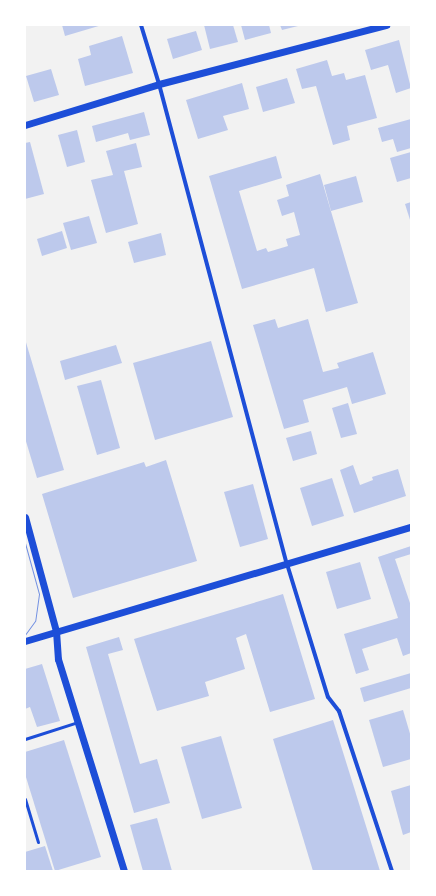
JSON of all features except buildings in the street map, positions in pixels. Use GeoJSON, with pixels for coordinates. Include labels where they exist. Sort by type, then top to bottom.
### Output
{"type":"FeatureCollection","features":[{"type":"Feature","properties":{"kind":"street"},"geometry":{"type":"LineString","coordinates":[[141,25],[159,84],[287,564],[328,696],[339,711],[392,871]]}},
{"type":"Feature","properties":{"kind":"street"},"geometry":{"type":"LineString","coordinates":[[25,125],[159,84],[386,25]]}},
{"type":"Feature","properties":{"kind":"street"},"geometry":{"type":"LineString","coordinates":[[25,517],[56,631],[58,659],[124,871]]}},
{"type":"Feature","properties":{"kind":"street"},"geometry":{"type":"LineString","coordinates":[[25,641],[411,527]]}},
{"type":"Feature","properties":{"kind":"lane"},"geometry":{"type":"LineString","coordinates":[[25,739],[78,722]]}},
{"type":"Feature","properties":{"kind":"lane"},"geometry":{"type":"LineString","coordinates":[[25,799],[38,842]]}},
{"type":"Feature","properties":{"kind":"tram line"},"geometry":{"type":"LineString","coordinates":[[25,543],[39,594],[35,621],[25,635]]}}]}
